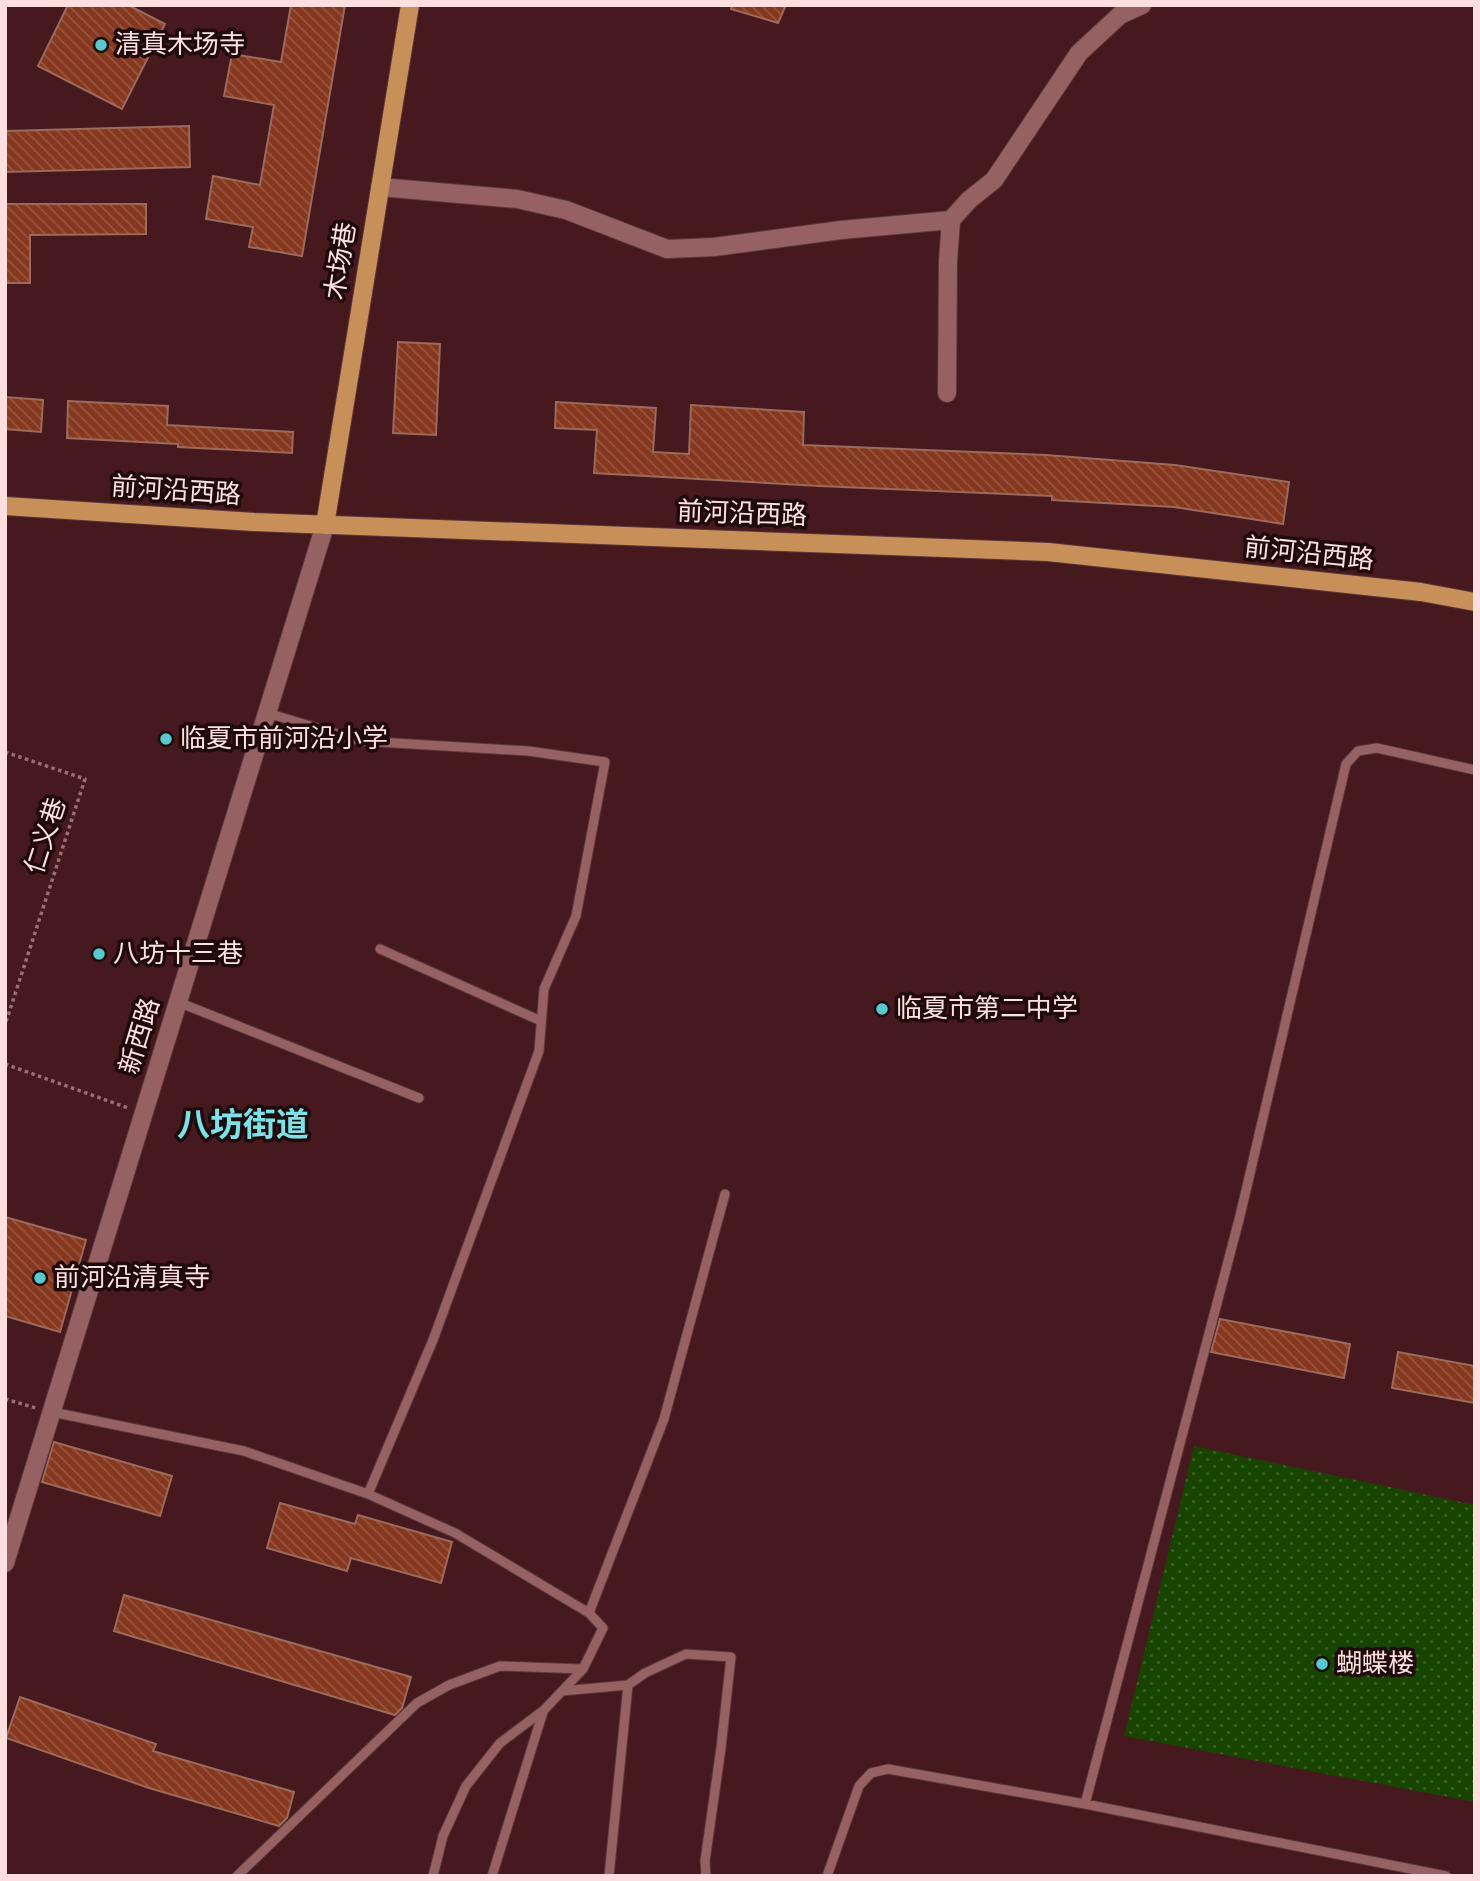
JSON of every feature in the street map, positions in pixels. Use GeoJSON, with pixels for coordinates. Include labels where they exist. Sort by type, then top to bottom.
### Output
{"type":"FeatureCollection","features":[{"type":"Feature","properties":{"kind":"main road","name":"木场巷"},"geometry":{"type":"LineString","coordinates":[[325,525],[410,5]]}},
{"type":"Feature","properties":{"kind":"main road"},"geometry":{"type":"LineString","coordinates":[[947,393],[951,220],[969,200],[994,180],[1079,53],[1114,10],[1142,5]]}},
{"type":"Feature","properties":{"kind":"main road"},"geometry":{"type":"LineString","coordinates":[[380,187],[517,199],[566,210],[667,249],[714,247],[841,230],[951,220]]}},
{"type":"Feature","properties":{"kind":"main road","name":"前河沿西路"},"geometry":{"type":"LineString","coordinates":[[5,506],[325,525],[1048,552],[1421,592],[1475,602]]}},
{"type":"Feature","properties":{"kind":"main road","name":"新西路"},"geometry":{"type":"LineString","coordinates":[[5,1563],[325,525]]}},
{"type":"Feature","properties":{"kind":"lane"},"geometry":{"type":"LineString","coordinates":[[267,713],[362,741],[528,751],[605,762],[576,916],[544,989],[539,1051],[438,1328],[369,1494]]}},
{"type":"Feature","properties":{"kind":"lane"},"geometry":{"type":"LineString","coordinates":[[1085,1804],[1240,1216],[1346,764],[1358,751],[1377,748],[1475,770]]}},
{"type":"Feature","properties":{"kind":"lane"},"geometry":{"type":"LineString","coordinates":[[380,948],[541,1021]]}},
{"type":"Feature","properties":{"kind":"lane"},"geometry":{"type":"LineString","coordinates":[[178,1002],[419,1098]]}},
{"type":"Feature","properties":{"kind":"lane"},"geometry":{"type":"LineString","coordinates":[[589,1613],[664,1419],[725,1194]]}},
{"type":"Feature","properties":{"kind":"lane"},"geometry":{"type":"LineString","coordinates":[[52,1412],[244,1451],[369,1494],[455,1533],[589,1613],[603,1628],[583,1669],[544,1710],[500,1744],[466,1786],[443,1836],[433,1876]]}},
{"type":"Feature","properties":{"kind":"lane"},"geometry":{"type":"LineString","coordinates":[[562,1691],[628,1685],[645,1673],[686,1654],[731,1657],[705,1861],[706,1876]]}},
{"type":"Feature","properties":{"kind":"lane"},"geometry":{"type":"LineString","coordinates":[[237,1876],[417,1703],[449,1685],[500,1666],[583,1669]]}},
{"type":"Feature","properties":{"kind":"lane"},"geometry":{"type":"LineString","coordinates":[[609,1876],[628,1685]]}},
{"type":"Feature","properties":{"kind":"lane"},"geometry":{"type":"LineString","coordinates":[[492,1876],[544,1710]]}},
{"type":"Feature","properties":{"kind":"lane"},"geometry":{"type":"LineString","coordinates":[[827,1876],[859,1786],[864,1778],[879,1769],[1085,1804],[1446,1876]]}},
{"type":"Feature","properties":{"kind":"path","name":"仁义巷"},"geometry":{"type":"LineString","coordinates":[[5,752],[85,779],[5,1026]]}},
{"type":"Feature","properties":{"kind":"path"},"geometry":{"type":"LineString","coordinates":[[5,1064],[144,1114]]}},
{"type":"Feature","properties":{"kind":"path"},"geometry":{"type":"LineString","coordinates":[[5,1399],[52,1412]]}},
{"type":"Feature","properties":{"kind":"green space"},"geometry":{"type":"Polygon","coordinates":[[[1194,1446],[1475,1505],[1475,1802],[1124,1736],[1194,1446]]]}},
{"type":"Feature","properties":{"kind":"building","name":"清真木场寺"},"geometry":{"type":"Polygon","coordinates":[[[68,5],[128,5],[165,24],[122,109],[38,66],[68,5]]]}},
{"type":"Feature","properties":{"kind":"building"},"geometry":{"type":"Polygon","coordinates":[[[291,5],[345,5],[302,256],[249,247],[253,227],[206,219],[213,176],[260,185],[274,105],[224,96],[232,54],[281,62],[291,5]]]}},
{"type":"Feature","properties":{"kind":"building"},"geometry":{"type":"Polygon","coordinates":[[[732,5],[786,5],[778,23],[731,9],[732,5]]]}},
{"type":"Feature","properties":{"kind":"building"},"geometry":{"type":"Polygon","coordinates":[[[189,126],[190,167],[5,172],[5,131],[189,126]]]}},
{"type":"Feature","properties":{"kind":"building"},"geometry":{"type":"Polygon","coordinates":[[[5,204],[146,204],[146,234],[30,235],[30,283],[5,283],[5,204]]]}},
{"type":"Feature","properties":{"kind":"building"},"geometry":{"type":"Polygon","coordinates":[[[398,342],[440,344],[436,435],[393,433],[398,342]]]}},
{"type":"Feature","properties":{"kind":"building"},"geometry":{"type":"Polygon","coordinates":[[[5,397],[43,400],[41,432],[5,429],[5,397]]]}},
{"type":"Feature","properties":{"kind":"building"},"geometry":{"type":"Polygon","coordinates":[[[68,401],[168,406],[167,425],[293,432],[292,453],[67,438],[68,401]]]}},
{"type":"Feature","properties":{"kind":"building"},"geometry":{"type":"Polygon","coordinates":[[[556,402],[656,408],[653,452],[689,454],[691,405],[804,412],[803,445],[1046,455],[1175,465],[1289,482],[1283,524],[1174,507],[1052,500],[1052,496],[594,473],[597,430],[555,428],[556,402]]]}},
{"type":"Feature","properties":{"kind":"building","name":"前河沿清真寺"},"geometry":{"type":"Polygon","coordinates":[[[5,1217],[86,1240],[60,1332],[5,1316],[5,1217]]]}},
{"type":"Feature","properties":{"kind":"building"},"geometry":{"type":"Polygon","coordinates":[[[1220,1319],[1350,1344],[1344,1378],[1211,1352],[1220,1319]]]}},
{"type":"Feature","properties":{"kind":"building"},"geometry":{"type":"Polygon","coordinates":[[[1398,1352],[1475,1366],[1475,1403],[1392,1388],[1398,1352]]]}},
{"type":"Feature","properties":{"kind":"building"},"geometry":{"type":"Polygon","coordinates":[[[54,1442],[172,1476],[160,1516],[42,1482],[54,1442]]]}},
{"type":"Feature","properties":{"kind":"building"},"geometry":{"type":"Polygon","coordinates":[[[280,1503],[355,1524],[358,1515],[452,1542],[441,1583],[351,1558],[347,1571],[267,1548],[280,1503]]]}},
{"type":"Feature","properties":{"kind":"building"},"geometry":{"type":"Polygon","coordinates":[[[124,1595],[411,1677],[402,1708],[395,1715],[114,1631],[124,1595]]]}},
{"type":"Feature","properties":{"kind":"building"},"geometry":{"type":"Polygon","coordinates":[[[20,1697],[156,1744],[153,1751],[294,1792],[287,1818],[279,1826],[149,1788],[6,1738],[20,1697]]]}},
{"type":"Feature","properties":{"kind":"place","name":"清真木场寺"},"geometry":{"type":"Point","coordinates":[101,45]}},
{"type":"Feature","properties":{"kind":"place","name":"临夏市前河沿小学"},"geometry":{"type":"Point","coordinates":[166,739]}},
{"type":"Feature","properties":{"kind":"place","name":"八坊十三巷"},"geometry":{"type":"Point","coordinates":[99,954]}},
{"type":"Feature","properties":{"kind":"place","name":"临夏市第二中学"},"geometry":{"type":"Point","coordinates":[882,1009]}},
{"type":"Feature","properties":{"kind":"place","name":"前河沿清真寺"},"geometry":{"type":"Point","coordinates":[40,1278]}},
{"type":"Feature","properties":{"kind":"place","name":"蝴蝶楼"},"geometry":{"type":"Point","coordinates":[1322,1664]}},
{"type":"Feature","properties":{"kind":"district","name":"八坊街道"},"geometry":{"type":"Point","coordinates":[243,1125]}}]}
